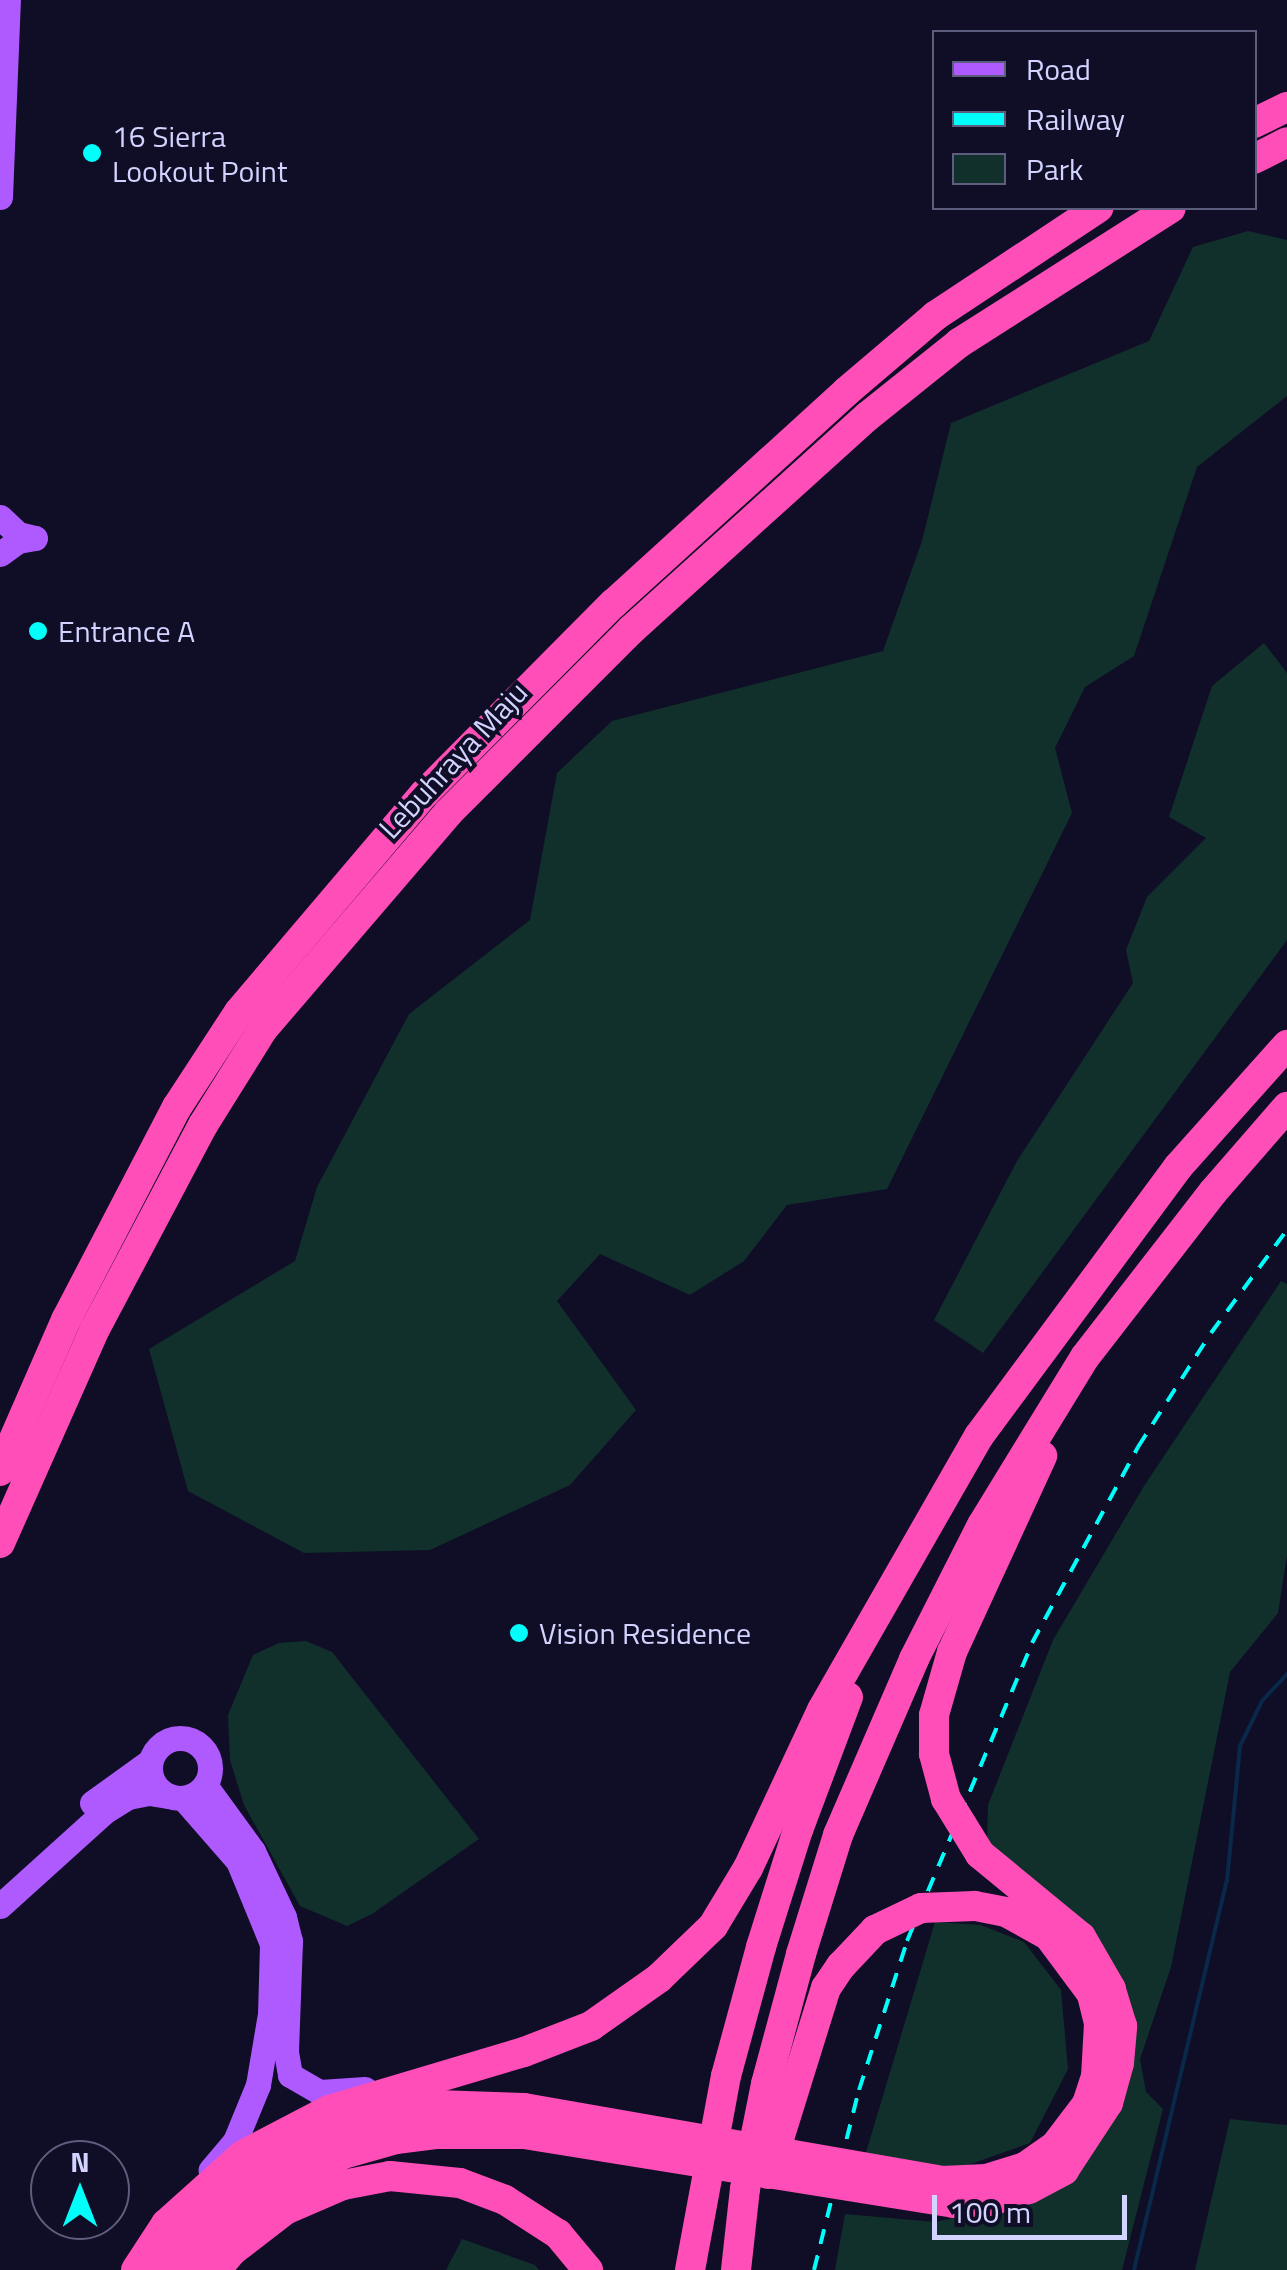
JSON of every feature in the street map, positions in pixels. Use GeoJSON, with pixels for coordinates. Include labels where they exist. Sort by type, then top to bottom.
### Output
{"type":"FeatureCollection","features":[{"type":"Feature","properties":{"kind":"highway"},"geometry":{"type":"LineString","coordinates":[[1257,121],[1287,106]]}},
{"type":"Feature","properties":{"kind":"highway"},"geometry":{"type":"LineString","coordinates":[[1257,157],[1287,142]]}},
{"type":"Feature","properties":{"kind":"highway","name":"Lebuhraya Maju"},"geometry":{"type":"LineString","coordinates":[[0,1471],[66,1320],[176,1107],[239,1012],[353,876],[504,710],[847,391],[935,316],[1095,210]]}},
{"type":"Feature","properties":{"kind":"highway","name":"Lebuhraya Maju"},"geometry":{"type":"LineString","coordinates":[[0,1543],[95,1328],[203,1125],[263,1029],[448,813],[631,630],[868,416],[959,344],[1168,210]]}},
{"type":"Feature","properties":{"kind":"highway"},"geometry":{"type":"LineString","coordinates":[[136,2270],[166,2224],[243,2154],[329,2110],[524,2052],[590,2026],[658,1978],[713,1926],[748,1868],[822,1710],[979,1436],[1047,1338],[1178,1168],[1287,1045]]}},
{"type":"Feature","properties":{"kind":"highway"},"geometry":{"type":"LineString","coordinates":[[736,2270],[745,2190],[766,2084],[838,1835],[914,1659],[982,1525],[1084,1356],[1177,1236],[1287,1107]]}},
{"type":"Feature","properties":{"kind":"highway"},"geometry":{"type":"LineString","coordinates":[[162,2270],[207,2214],[254,2173],[337,2130],[436,2106],[954,2203],[991,2201],[1029,2190],[1064,2170],[1108,2103],[1119,2063],[1122,2026],[1111,1989],[1081,1937],[980,1854],[946,1798],[934,1754],[934,1715],[952,1652],[1048,1444],[1177,1236]]}},
{"type":"Feature","properties":{"kind":"highway"},"geometry":{"type":"LineString","coordinates":[[690,2270],[726,2076],[761,1947],[798,1830],[890,1587]]}},
{"type":"Feature","properties":{"kind":"highway"},"geometry":{"type":"LineString","coordinates":[[191,2270],[250,2210],[343,2154],[396,2139],[524,2121],[942,2182],[986,2179],[1025,2167],[1055,2146],[1086,2104],[1096,2077],[1099,2023],[1092,1994],[1049,1936],[1006,1912],[975,1906],[921,1908],[875,1930],[840,1966],[826,1988],[794,2087],[762,2194],[749,2270]]}},
{"type":"Feature","properties":{"kind":"highway"},"geometry":{"type":"LineString","coordinates":[[216,2270],[232,2250],[285,2210],[343,2185],[390,2176],[460,2183],[505,2200],[558,2234],[588,2270]]}},
{"type":"Feature","properties":{"kind":"main road"},"geometry":{"type":"LineString","coordinates":[[0,196],[8,0]]}},
{"type":"Feature","properties":{"kind":"main road"},"geometry":{"type":"LineString","coordinates":[[0,517],[8,528],[35,538],[8,546],[0,554]]}},
{"type":"Feature","properties":{"kind":"main road"},"geometry":{"type":"LineString","coordinates":[[0,1906],[104,1812],[128,1797],[149,1792],[185,1793],[210,1765],[207,1755],[192,1740],[171,1739],[154,1752],[150,1761],[152,1782],[185,1793],[253,1850],[284,1917],[290,1978],[286,2052],[292,2079],[320,2092],[338,2093],[428,2080]]}},
{"type":"Feature","properties":{"kind":"main road"},"geometry":{"type":"LineString","coordinates":[[0,1887],[95,1800],[150,1761]]}},
{"type":"Feature","properties":{"kind":"main road"},"geometry":{"type":"LineString","coordinates":[[166,2224],[235,2141],[248,2114],[265,2052],[272,1977],[266,1924],[238,1861],[185,1793]]}},
{"type":"Feature","properties":{"kind":"green space"},"geometry":{"type":"Polygon","coordinates":[[[1248,231],[1287,240],[1287,396],[1197,467],[1134,656],[1085,687],[1055,748],[1072,813],[887,1189],[787,1205],[744,1261],[690,1295],[600,1254],[557,1301],[636,1410],[570,1485],[430,1550],[304,1553],[188,1491],[149,1349],[295,1261],[317,1187],[409,1014],[530,920],[557,773],[612,721],[883,651],[922,541],[951,423],[1149,341],[1193,247],[1248,231]]]}},
{"type":"Feature","properties":{"kind":"green space"},"geometry":{"type":"Polygon","coordinates":[[[1264,643],[1287,673],[1287,940],[983,1353],[934,1320],[1017,1161],[1133,983],[1126,950],[1147,897],[1206,838],[1169,817],[1212,686],[1264,643]]]}},
{"type":"Feature","properties":{"kind":"green space"},"geometry":{"type":"Polygon","coordinates":[[[1281,1281],[1287,1284],[1287,1555],[1278,1613],[1230,1672],[1171,1967],[1140,2059],[1146,2092],[1163,2109],[1122,2270],[835,2270],[845,2214],[935,2222],[1014,2205],[1129,2042],[987,1848],[988,1805],[1053,1640],[1144,1486],[1281,1281]]]}},
{"type":"Feature","properties":{"kind":"green space"},"geometry":{"type":"Polygon","coordinates":[[[306,1641],[332,1652],[479,1839],[372,1914],[347,1926],[300,1906],[244,1805],[230,1760],[228,1715],[253,1655],[279,1643],[306,1641]]]}},
{"type":"Feature","properties":{"kind":"green space"},"geometry":{"type":"Polygon","coordinates":[[[935,1922],[981,1925],[1024,1942],[1061,1990],[1068,2069],[1030,2143],[954,2170],[864,2159],[935,1922]]]}},
{"type":"Feature","properties":{"kind":"green space"},"geometry":{"type":"Polygon","coordinates":[[[1230,2119],[1287,2125],[1287,2270],[1195,2270],[1230,2119]]]}},
{"type":"Feature","properties":{"kind":"green space"},"geometry":{"type":"Polygon","coordinates":[[[462,2239],[535,2265],[539,2270],[446,2270],[462,2239]]]}},
{"type":"Feature","properties":{"kind":"waterway"},"geometry":{"type":"LineString","coordinates":[[1134,2270],[1227,1881],[1240,1746],[1262,1701],[1287,1674]]}},
{"type":"Feature","properties":{"kind":"railway"},"geometry":{"type":"LineString","coordinates":[[814,2270],[859,2090],[907,1941],[1032,1643],[1138,1447],[1211,1333],[1287,1230]]}},
{"type":"Feature","properties":{"kind":"place","name":"16 Sierra Lookout Point"},"geometry":{"type":"Point","coordinates":[92,153]}},
{"type":"Feature","properties":{"kind":"place","name":"Entrance A"},"geometry":{"type":"Point","coordinates":[38,631]}},
{"type":"Feature","properties":{"kind":"place","name":"Vision Residence"},"geometry":{"type":"Point","coordinates":[519,1633]}}]}
